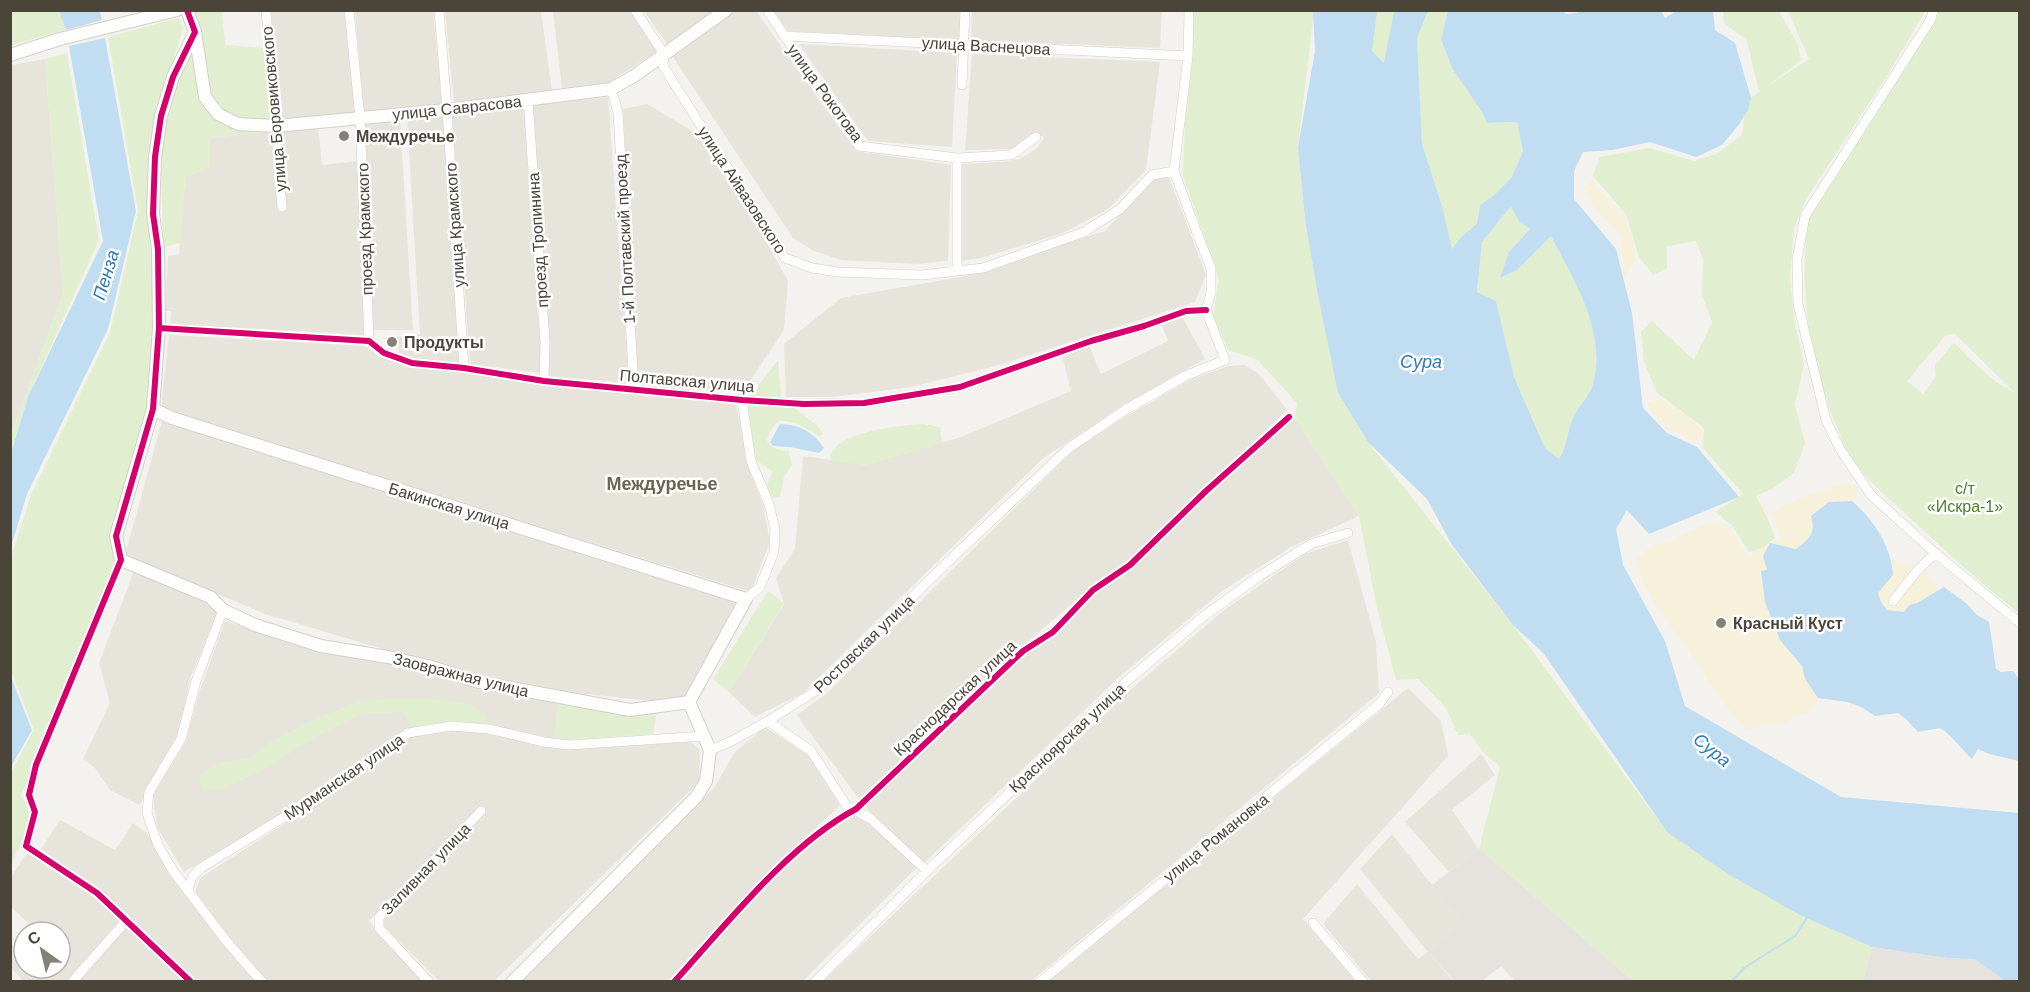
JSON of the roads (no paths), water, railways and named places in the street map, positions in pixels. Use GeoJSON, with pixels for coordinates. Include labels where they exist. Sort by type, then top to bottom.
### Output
{"type":"FeatureCollection","features":[{"type":"Feature","properties":{"kind":"street"},"geometry":{"type":"LineString","coordinates":[[10,55],[60,39],[177,10]]}},
{"type":"Feature","properties":{"kind":"street","name":"улица Саврасова"},"geometry":{"type":"LineString","coordinates":[[187,10],[195,32],[205,97],[218,114],[238,124],[276,126],[447,110],[611,89],[634,76],[726,10]]}},
{"type":"Feature","properties":{"kind":"street","name":"улица Боровиковского"},"geometry":{"type":"LineString","coordinates":[[266,10],[282,207]]}},
{"type":"Feature","properties":{"kind":"street","name":"проезд Крамского"},"geometry":{"type":"LineString","coordinates":[[350,10],[360,118],[369,341]]}},
{"type":"Feature","properties":{"kind":"street","name":"улица Крамского"},"geometry":{"type":"LineString","coordinates":[[439,10],[465,368]]}},
{"type":"Feature","properties":{"kind":"street","name":"улица Айвазовского"},"geometry":{"type":"LineString","coordinates":[[635,10],[664,54],[663,66],[785,258],[812,268],[838,272],[922,275],[983,268],[1084,232],[1120,209],[1152,175],[1174,171]]}},
{"type":"Feature","properties":{"kind":"street","name":"улица Рокотова"},"geometry":{"type":"LineString","coordinates":[[767,10],[859,146],[957,158],[1011,154],[1036,138]]}},
{"type":"Feature","properties":{"kind":"street"},"geometry":{"type":"LineString","coordinates":[[962,85],[965,10]]}},
{"type":"Feature","properties":{"kind":"street"},"geometry":{"type":"LineString","coordinates":[[1189,10],[1188,56],[1174,171],[1211,268],[1211,293],[1206,310]]}},
{"type":"Feature","properties":{"kind":"street"},"geometry":{"type":"LineString","coordinates":[[1933,10],[1931,19],[1804,216],[1797,259],[1798,304],[1826,420],[1840,449],[1871,495],[1935,553],[2019,622]]}},
{"type":"Feature","properties":{"kind":"street"},"geometry":{"type":"LineString","coordinates":[[191,981],[97,893],[26,846],[35,812],[29,795],[36,765],[121,560],[116,536],[153,408],[159,328],[158,249],[153,214],[155,157],[161,116],[173,77],[195,32]]}},
{"type":"Feature","properties":{"kind":"street","name":"улица Васнецова"},"geometry":{"type":"LineString","coordinates":[[784,36],[1188,56]]}},
{"type":"Feature","properties":{"kind":"street","name":"1-й Полтавский проезд"},"geometry":{"type":"LineString","coordinates":[[611,89],[618,112],[634,389]]}},
{"type":"Feature","properties":{"kind":"street","name":"проезд Тропинина"},"geometry":{"type":"LineString","coordinates":[[528,100],[545,342],[544,381]]}},
{"type":"Feature","properties":{"kind":"street"},"geometry":{"type":"LineString","coordinates":[[957,158],[957,271]]}},
{"type":"Feature","properties":{"kind":"street","name":"Полтавская улица"},"geometry":{"type":"LineString","coordinates":[[159,328],[369,341],[384,353],[412,363],[465,368],[544,381],[742,400],[804,404],[864,403],[960,387],[1091,341],[1186,311],[1206,310]]}},
{"type":"Feature","properties":{"kind":"street","name":"Ростовская улица"},"geometry":{"type":"LineString","coordinates":[[710,750],[768,721],[818,690],[957,553],[1069,448],[1125,410],[1185,376],[1225,360],[1206,310]]}},
{"type":"Feature","properties":{"kind":"street"},"geometry":{"type":"LineString","coordinates":[[742,400],[754,386]]}},
{"type":"Feature","properties":{"kind":"street","name":"Полтавская улица"},"geometry":{"type":"LineString","coordinates":[[742,400],[751,461],[769,504],[775,529],[774,552],[760,587],[746,599]]}},
{"type":"Feature","properties":{"kind":"street","name":"Бакинская улица"},"geometry":{"type":"LineString","coordinates":[[153,408],[172,418],[746,599]]}},
{"type":"Feature","properties":{"kind":"street","name":"Краснодарская улица"},"geometry":{"type":"LineString","coordinates":[[674,981],[759,888],[800,849],[833,821],[856,810],[1023,651],[1053,632],[1093,590],[1130,565],[1206,491],[1289,417]]}},
{"type":"Feature","properties":{"kind":"street","name":"Красноярская улица"},"geometry":{"type":"LineString","coordinates":[[815,981],[1127,681],[1204,616],[1258,577],[1311,544],[1348,533]]}},
{"type":"Feature","properties":{"kind":"street"},"geometry":{"type":"LineString","coordinates":[[1893,601],[1935,553]]}},
{"type":"Feature","properties":{"kind":"street","name":"Заовражная улица"},"geometry":{"type":"LineString","coordinates":[[121,560],[210,597],[223,610],[255,625],[321,646],[428,666],[479,682],[630,710],[689,702]]}},
{"type":"Feature","properties":{"kind":"street"},"geometry":{"type":"LineString","coordinates":[[512,981],[697,796],[706,781],[710,750],[689,702],[746,599]]}},
{"type":"Feature","properties":{"kind":"street"},"geometry":{"type":"LineString","coordinates":[[223,610],[196,681],[181,739],[149,792],[147,813],[158,845],[173,871],[227,942],[262,981]]}},
{"type":"Feature","properties":{"kind":"street","name":"улица Романовка"},"geometry":{"type":"LineString","coordinates":[[1040,981],[1370,711],[1388,693]]}},
{"type":"Feature","properties":{"kind":"street"},"geometry":{"type":"LineString","coordinates":[[768,721],[811,752],[846,805],[871,819],[927,871]]}},
{"type":"Feature","properties":{"kind":"street","name":"Мурманская улица"},"geometry":{"type":"LineString","coordinates":[[188,890],[192,877],[201,868],[328,790],[408,733],[451,726],[489,729],[543,742],[569,745],[705,736]]}},
{"type":"Feature","properties":{"kind":"street","name":"Заливная улица"},"geometry":{"type":"LineString","coordinates":[[429,981],[379,928],[379,917],[481,811]]}},
{"type":"Feature","properties":{"kind":"street"},"geometry":{"type":"LineString","coordinates":[[72,981],[126,921]]}},
{"type":"Feature","properties":{"kind":"street"},"geometry":{"type":"LineString","coordinates":[[1313,923],[1363,981]]}},
{"type":"Feature","properties":{"kind":"water","name":"Сура"},"geometry":{"type":"Polygon","coordinates":[[[1562,10],[1566,14],[1577,13],[1578,10],[1661,11],[1665,18],[1676,11],[1713,11],[1715,30],[1735,43],[1751,98],[1748,110],[1740,123],[1722,145],[1696,157],[1650,142],[1612,150],[1583,152],[1574,171],[1574,199],[1616,249],[1632,313],[1643,408],[1667,433],[1697,447],[1739,497],[1649,534],[1627,510],[1616,529],[1623,565],[1665,641],[1685,706],[1841,797],[2019,813],[2019,980],[2004,980],[1975,959],[1947,958],[1872,947],[1800,915],[1728,874],[1667,832],[1544,654],[1513,625],[1452,545],[1427,499],[1368,442],[1338,393],[1306,225],[1298,147],[1315,51],[1313,11],[1377,11],[1372,51],[1384,63],[1394,11],[1428,11],[1417,38],[1422,144],[1442,206],[1452,249],[1462,236],[1477,224],[1480,205],[1512,177],[1523,151],[1517,122],[1487,123],[1452,68],[1441,39],[1448,11],[1562,10]],[[1511,206],[1482,242],[1477,292],[1496,301],[1514,377],[1545,448],[1559,459],[1572,420],[1593,384],[1596,345],[1586,307],[1551,236],[1517,270],[1500,278],[1509,252],[1530,229],[1519,221],[1511,206]]]}},
{"type":"Feature","properties":{"kind":"water"},"geometry":{"type":"Polygon","coordinates":[[[59,11],[100,11],[102,20],[66,30],[59,11]]]}},
{"type":"Feature","properties":{"kind":"water","name":"Пенза"},"geometry":{"type":"Polygon","coordinates":[[[105,38],[136,211],[108,329],[27,494],[11,547],[11,453],[28,397],[103,241],[69,46],[105,38]]]}},
{"type":"Feature","properties":{"kind":"water"},"geometry":{"type":"Polygon","coordinates":[[[780,424],[805,430],[824,448],[819,453],[773,446],[770,442],[780,424]]]}},
{"type":"Feature","properties":{"kind":"water","name":"Красный Куст"},"geometry":{"type":"Polygon","coordinates":[[[1852,501],[1874,525],[1889,554],[1893,575],[1878,593],[1887,610],[1904,612],[1909,605],[1917,603],[1944,587],[1967,604],[1977,615],[1989,622],[1996,669],[2001,672],[2013,671],[2019,679],[2019,761],[1978,749],[1972,759],[1940,728],[1918,732],[1898,713],[1875,716],[1848,702],[1818,698],[1805,679],[1802,666],[1780,640],[1765,602],[1761,571],[1767,570],[1763,556],[1770,543],[1796,549],[1811,535],[1813,527],[1811,516],[1829,502],[1852,501]]]}},
{"type":"Feature","properties":{"kind":"water"},"geometry":{"type":"Polygon","coordinates":[[[11,677],[32,730],[10,767],[11,677]]]}},
{"type":"Feature","properties":{"kind":"waterway"},"geometry":{"type":"LineString","coordinates":[[1731,982],[1744,968],[1795,936],[1807,918]]}},
{"type":"Feature","properties":{"kind":"place","name":"Междуречье"},"geometry":{"type":"Point","coordinates":[344,136]}},
{"type":"Feature","properties":{"kind":"place","name":"Продукты"},"geometry":{"type":"Point","coordinates":[392,342]}},
{"type":"Feature","properties":{"kind":"place","name":"Красный Куст"},"geometry":{"type":"Point","coordinates":[1721,623]}},
{"type":"Feature","properties":{"kind":"district","name":"Междуречье"},"geometry":{"type":"Point","coordinates":[662,484]}},
{"type":"Feature","properties":{"kind":"park label","name":"с/т «Искра-1»"},"geometry":{"type":"Point","coordinates":[1965,497]}}]}
